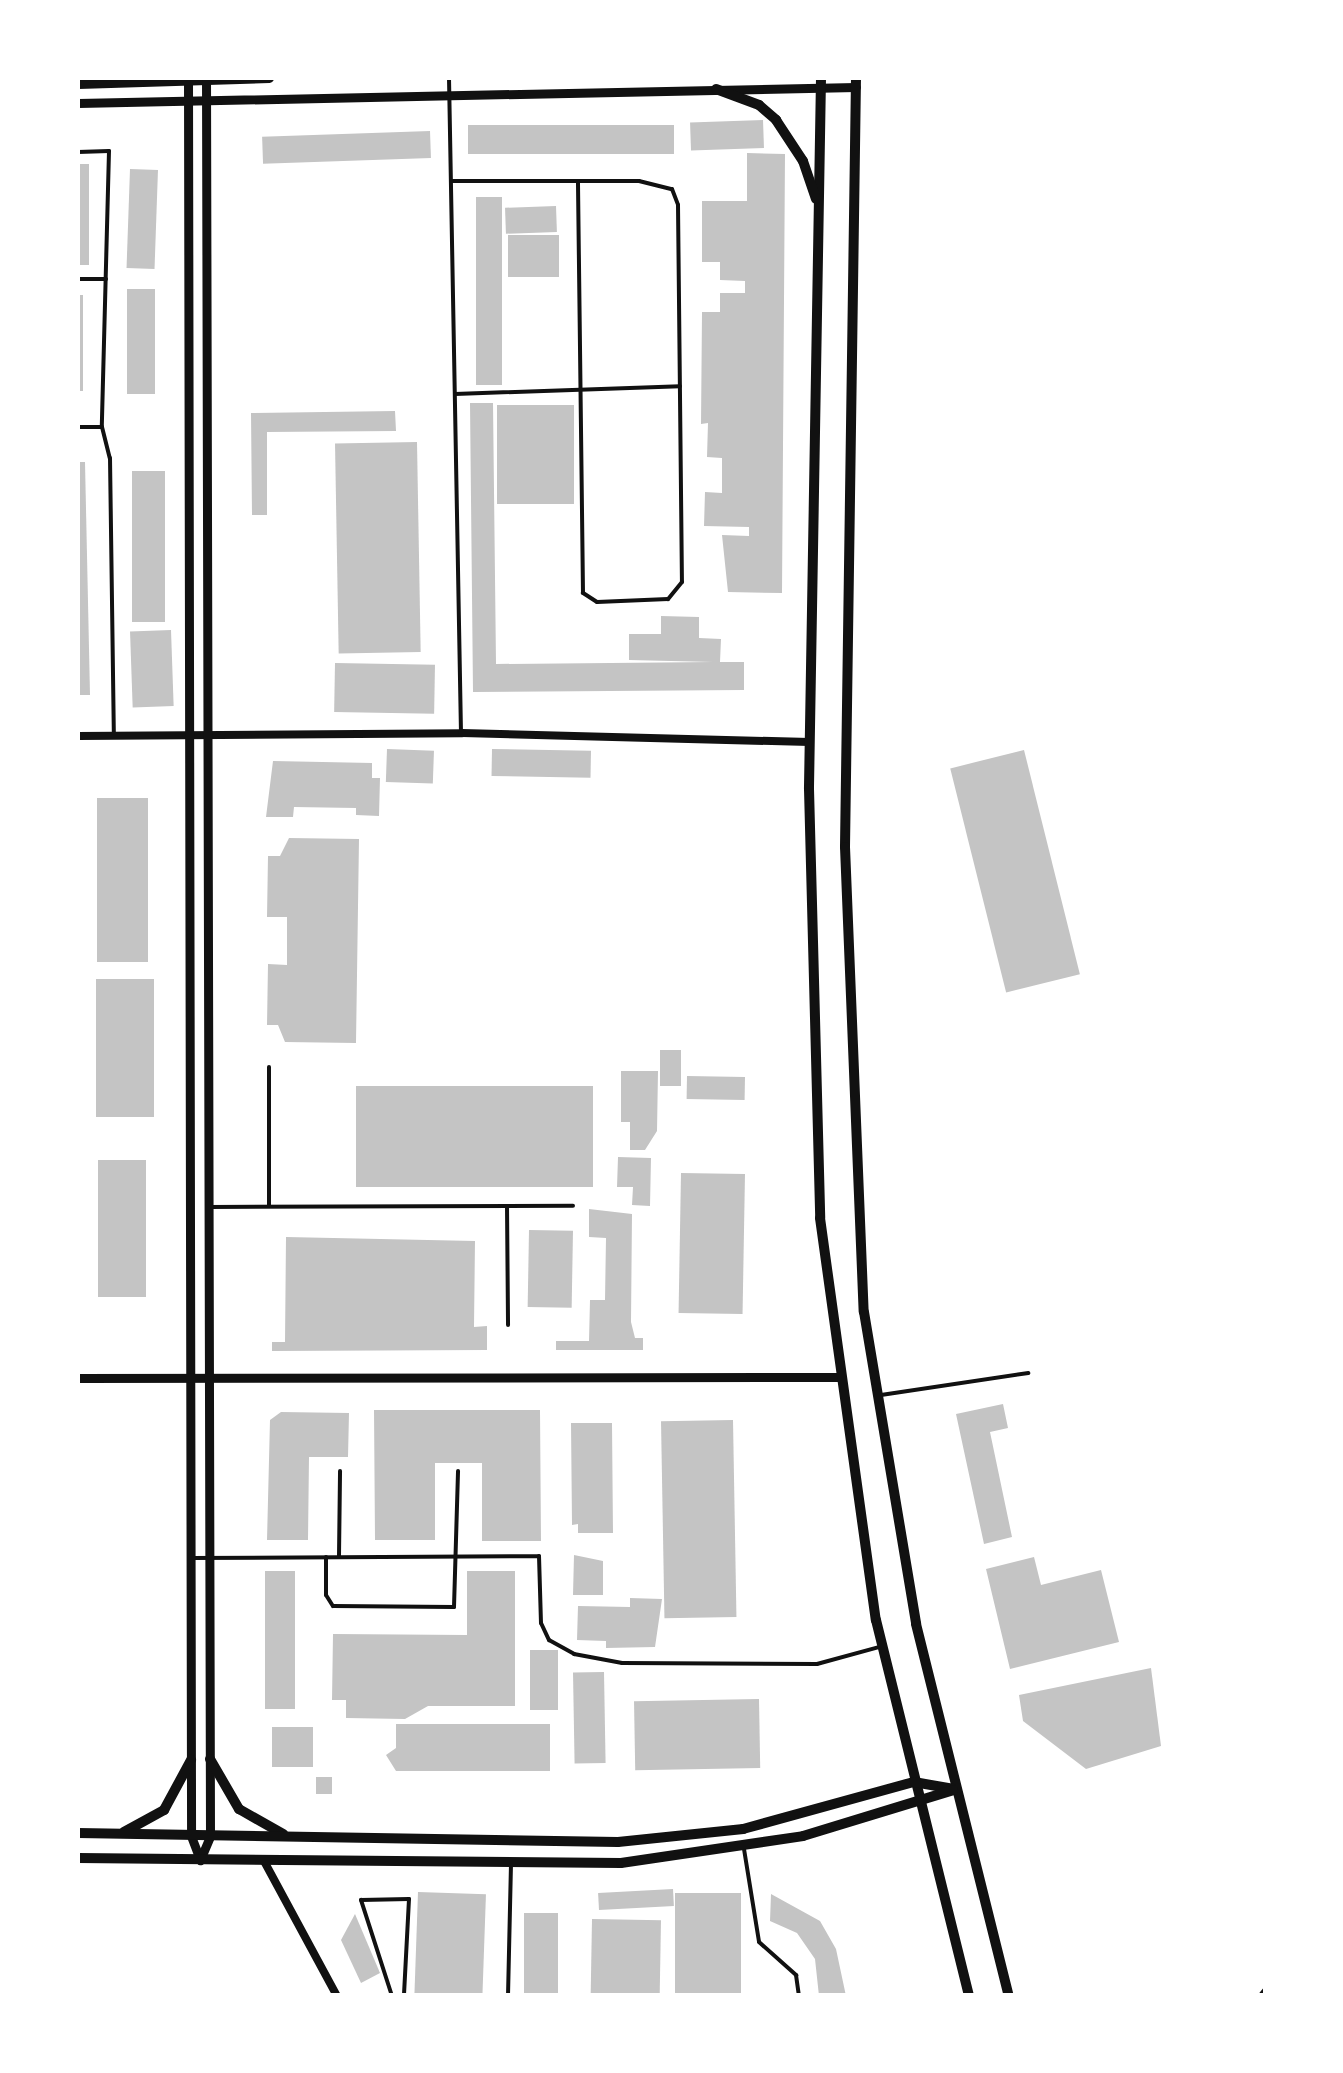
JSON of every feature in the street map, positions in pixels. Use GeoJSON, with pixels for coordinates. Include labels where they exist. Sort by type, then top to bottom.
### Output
{"type":"FeatureCollection","features":[{"type":"Feature","properties":{"kind":"main road"},"geometry":{"type":"LineString","coordinates":[[821,82],[810,742],[820,1218],[839,1376],[882,1646],[969,1996]]}},
{"type":"Feature","properties":{"kind":"main road"},"geometry":{"type":"LineString","coordinates":[[856,82],[845,847],[853,1136],[876,1396],[952,1790],[1010,1996]]}},
{"type":"Feature","properties":{"kind":"main road"},"geometry":{"type":"LineString","coordinates":[[716,90],[748,100],[776,120],[804,161],[820,210]]}},
{"type":"Feature","properties":{"kind":"main road"},"geometry":{"type":"LineString","coordinates":[[210,1759],[239,1809],[298,1838]]}},
{"type":"Feature","properties":{"kind":"main road"},"geometry":{"type":"LineString","coordinates":[[114,1834],[164,1810],[191,1760]]}},
{"type":"Feature","properties":{"kind":"main road"},"geometry":{"type":"LineString","coordinates":[[78,1834],[552,1844],[680,1838],[802,1816],[914,1782],[952,1790]]}},
{"type":"Feature","properties":{"kind":"main road"},"geometry":{"type":"LineString","coordinates":[[78,1858],[620,1864],[744,1849],[952,1790]]}},
{"type":"Feature","properties":{"kind":"street"},"geometry":{"type":"LineString","coordinates":[[188,78],[191,1836],[200,1860]]}},
{"type":"Feature","properties":{"kind":"street"},"geometry":{"type":"LineString","coordinates":[[200,1860],[210,1836],[206,78]]}},
{"type":"Feature","properties":{"kind":"street"},"geometry":{"type":"LineString","coordinates":[[78,84],[127,79],[270,78]]}},
{"type":"Feature","properties":{"kind":"street"},"geometry":{"type":"LineString","coordinates":[[78,104],[716,90],[856,82]]}},
{"type":"Feature","properties":{"kind":"street"},"geometry":{"type":"LineString","coordinates":[[78,736],[462,733],[810,742]]}},
{"type":"Feature","properties":{"kind":"street"},"geometry":{"type":"LineString","coordinates":[[78,1378],[839,1376]]}},
{"type":"Feature","properties":{"kind":"street"},"geometry":{"type":"LineString","coordinates":[[264,1861],[338,1996]]}},
{"type":"Feature","properties":{"kind":"lane"},"geometry":{"type":"LineString","coordinates":[[448,78],[462,733]]}},
{"type":"Feature","properties":{"kind":"lane"},"geometry":{"type":"LineString","coordinates":[[78,152],[108,151],[102,427],[110,458],[114,736]]}},
{"type":"Feature","properties":{"kind":"lane"},"geometry":{"type":"LineString","coordinates":[[451,181],[578,182],[660,183],[672,189],[678,205],[682,582],[668,599],[597,602],[582,594],[578,182]]}},
{"type":"Feature","properties":{"kind":"lane"},"geometry":{"type":"LineString","coordinates":[[78,279],[106,279]]}},
{"type":"Feature","properties":{"kind":"lane"},"geometry":{"type":"LineString","coordinates":[[455,394],[680,386]]}},
{"type":"Feature","properties":{"kind":"lane"},"geometry":{"type":"LineString","coordinates":[[78,426],[102,427]]}},
{"type":"Feature","properties":{"kind":"lane"},"geometry":{"type":"LineString","coordinates":[[269,1067],[270,1206]]}},
{"type":"Feature","properties":{"kind":"lane"},"geometry":{"type":"LineString","coordinates":[[507,1206],[508,1326]]}},
{"type":"Feature","properties":{"kind":"lane"},"geometry":{"type":"LineString","coordinates":[[209,1207],[573,1206]]}},
{"type":"Feature","properties":{"kind":"lane"},"geometry":{"type":"LineString","coordinates":[[876,1396],[1028,1372]]}},
{"type":"Feature","properties":{"kind":"lane"},"geometry":{"type":"LineString","coordinates":[[339,1556],[340,1471]]}},
{"type":"Feature","properties":{"kind":"lane"},"geometry":{"type":"LineString","coordinates":[[326,1556],[326,1595],[333,1606],[432,1609],[456,1603],[458,1471]]}},
{"type":"Feature","properties":{"kind":"lane"},"geometry":{"type":"LineString","coordinates":[[191,1558],[539,1556],[541,1623],[550,1640],[574,1654],[622,1662],[817,1664],[882,1646]]}},
{"type":"Feature","properties":{"kind":"lane"},"geometry":{"type":"LineString","coordinates":[[744,1849],[759,1942],[796,1974],[799,1996]]}},
{"type":"Feature","properties":{"kind":"lane"},"geometry":{"type":"LineString","coordinates":[[508,1996],[511,1865]]}},
{"type":"Feature","properties":{"kind":"lane"},"geometry":{"type":"LineString","coordinates":[[392,1996],[361,1900],[408,1899],[404,1996]]}},
{"type":"Feature","properties":{"kind":"path"},"geometry":{"type":"LineString","coordinates":[[1258,1996],[1266,1986]]}},
{"type":"Feature","properties":{"kind":"building"},"geometry":{"type":"Polygon","coordinates":[[[763,120],[764,148],[691,151],[690,123],[763,120]]]}},
{"type":"Feature","properties":{"kind":"building"},"geometry":{"type":"Polygon","coordinates":[[[468,125],[674,125],[674,154],[468,154],[468,125]]]}},
{"type":"Feature","properties":{"kind":"building"},"geometry":{"type":"Polygon","coordinates":[[[430,131],[431,158],[263,164],[262,137],[430,131]]]}},
{"type":"Feature","properties":{"kind":"building"},"geometry":{"type":"Polygon","coordinates":[[[747,153],[785,154],[782,593],[728,592],[722,535],[749,536],[749,527],[704,526],[705,492],[722,493],[722,458],[707,457],[708,423],[701,424],[702,312],[720,312],[720,293],[745,293],[745,281],[720,280],[720,262],[702,262],[702,201],[747,201],[747,153]]]}},
{"type":"Feature","properties":{"kind":"building"},"geometry":{"type":"Polygon","coordinates":[[[78,164],[89,164],[89,265],[78,265],[78,164]]]}},
{"type":"Feature","properties":{"kind":"building"},"geometry":{"type":"Polygon","coordinates":[[[130,169],[158,170],[155,269],[127,268],[130,169]]]}},
{"type":"Feature","properties":{"kind":"building"},"geometry":{"type":"Polygon","coordinates":[[[476,197],[502,197],[502,385],[476,385],[476,197]]]}},
{"type":"Feature","properties":{"kind":"building"},"geometry":{"type":"Polygon","coordinates":[[[556,206],[557,232],[506,234],[505,208],[556,206]]]}},
{"type":"Feature","properties":{"kind":"building"},"geometry":{"type":"Polygon","coordinates":[[[508,235],[559,235],[559,277],[508,277],[508,235]]]}},
{"type":"Feature","properties":{"kind":"building"},"geometry":{"type":"Polygon","coordinates":[[[127,289],[155,289],[155,394],[127,394],[127,289]]]}},
{"type":"Feature","properties":{"kind":"building"},"geometry":{"type":"Polygon","coordinates":[[[78,295],[83,295],[83,391],[78,391],[78,295]]]}},
{"type":"Feature","properties":{"kind":"building"},"geometry":{"type":"Polygon","coordinates":[[[470,403],[493,403],[496,664],[713,662],[629,660],[629,634],[661,634],[661,616],[699,617],[699,638],[721,639],[720,662],[744,662],[744,690],[473,692],[470,403]]]}},
{"type":"Feature","properties":{"kind":"building"},"geometry":{"type":"Polygon","coordinates":[[[497,405],[574,405],[574,504],[497,504],[497,405]]]}},
{"type":"Feature","properties":{"kind":"building"},"geometry":{"type":"Polygon","coordinates":[[[395,411],[396,431],[267,432],[267,515],[252,515],[251,413],[395,411]]]}},
{"type":"Feature","properties":{"kind":"building"},"geometry":{"type":"Polygon","coordinates":[[[417,442],[421,652],[339,653],[335,443],[417,442]]]}},
{"type":"Feature","properties":{"kind":"building"},"geometry":{"type":"Polygon","coordinates":[[[78,462],[85,462],[90,695],[78,695],[78,462]]]}},
{"type":"Feature","properties":{"kind":"building"},"geometry":{"type":"Polygon","coordinates":[[[132,471],[165,471],[165,622],[132,622],[132,471]]]}},
{"type":"Feature","properties":{"kind":"building"},"geometry":{"type":"Polygon","coordinates":[[[171,630],[174,706],[133,707],[130,631],[171,630]]]}},
{"type":"Feature","properties":{"kind":"building"},"geometry":{"type":"Polygon","coordinates":[[[335,663],[435,665],[434,714],[334,712],[335,663]]]}},
{"type":"Feature","properties":{"kind":"building"},"geometry":{"type":"Polygon","coordinates":[[[387,749],[434,751],[433,784],[386,782],[387,749]]]}},
{"type":"Feature","properties":{"kind":"building"},"geometry":{"type":"Polygon","coordinates":[[[492,749],[591,751],[591,778],[492,776],[492,749]]]}},
{"type":"Feature","properties":{"kind":"building"},"geometry":{"type":"Polygon","coordinates":[[[1024,750],[1080,974],[1006,993],[950,768],[1024,750]]]}},
{"type":"Feature","properties":{"kind":"building"},"geometry":{"type":"Polygon","coordinates":[[[273,761],[372,763],[372,778],[380,778],[379,816],[356,815],[356,808],[294,807],[293,817],[266,817],[273,761]]]}},
{"type":"Feature","properties":{"kind":"building"},"geometry":{"type":"Polygon","coordinates":[[[97,798],[148,798],[148,962],[97,962],[97,798]]]}},
{"type":"Feature","properties":{"kind":"building"},"geometry":{"type":"Polygon","coordinates":[[[289,838],[359,839],[356,1043],[285,1042],[278,1025],[267,1025],[268,964],[287,965],[287,917],[267,917],[268,856],[280,856],[289,838]]]}},
{"type":"Feature","properties":{"kind":"building"},"geometry":{"type":"Polygon","coordinates":[[[96,979],[154,979],[154,1117],[96,1117],[96,979]]]}},
{"type":"Feature","properties":{"kind":"building"},"geometry":{"type":"Polygon","coordinates":[[[660,1050],[681,1050],[681,1086],[660,1086],[660,1050]]]}},
{"type":"Feature","properties":{"kind":"building"},"geometry":{"type":"Polygon","coordinates":[[[621,1071],[658,1071],[657,1131],[645,1150],[630,1150],[630,1122],[621,1122],[621,1071]]]}},
{"type":"Feature","properties":{"kind":"building"},"geometry":{"type":"Polygon","coordinates":[[[687,1076],[745,1077],[745,1100],[687,1099],[687,1076]]]}},
{"type":"Feature","properties":{"kind":"building"},"geometry":{"type":"Polygon","coordinates":[[[356,1086],[593,1086],[593,1187],[356,1187],[356,1086]]]}},
{"type":"Feature","properties":{"kind":"building"},"geometry":{"type":"Polygon","coordinates":[[[618,1157],[651,1158],[650,1206],[632,1205],[633,1187],[617,1187],[618,1157]]]}},
{"type":"Feature","properties":{"kind":"building"},"geometry":{"type":"Polygon","coordinates":[[[98,1160],[146,1160],[146,1297],[98,1297],[98,1160]]]}},
{"type":"Feature","properties":{"kind":"building"},"geometry":{"type":"Polygon","coordinates":[[[681,1173],[745,1174],[743,1314],[679,1313],[681,1173]]]}},
{"type":"Feature","properties":{"kind":"building"},"geometry":{"type":"Polygon","coordinates":[[[589,1209],[632,1214],[631,1322],[635,1338],[643,1338],[643,1350],[556,1350],[556,1341],[589,1341],[590,1300],[605,1300],[606,1238],[589,1237],[589,1209]]]}},
{"type":"Feature","properties":{"kind":"building"},"geometry":{"type":"Polygon","coordinates":[[[529,1230],[573,1231],[572,1308],[528,1307],[529,1230]]]}},
{"type":"Feature","properties":{"kind":"building"},"geometry":{"type":"Polygon","coordinates":[[[286,1237],[475,1241],[474,1327],[487,1326],[487,1350],[272,1351],[272,1342],[285,1342],[286,1237]]]}},
{"type":"Feature","properties":{"kind":"building"},"geometry":{"type":"Polygon","coordinates":[[[1003,1404],[1008,1428],[990,1432],[1012,1537],[984,1544],[956,1414],[1003,1404]]]}},
{"type":"Feature","properties":{"kind":"building"},"geometry":{"type":"Polygon","coordinates":[[[374,1410],[540,1410],[541,1541],[482,1541],[482,1463],[435,1463],[435,1540],[375,1540],[374,1410]]]}},
{"type":"Feature","properties":{"kind":"building"},"geometry":{"type":"Polygon","coordinates":[[[281,1412],[349,1413],[348,1457],[309,1457],[308,1540],[267,1540],[270,1420],[281,1412]]]}},
{"type":"Feature","properties":{"kind":"building"},"geometry":{"type":"Polygon","coordinates":[[[733,1420],[736,1617],[664,1618],[661,1421],[733,1420]]]}},
{"type":"Feature","properties":{"kind":"building"},"geometry":{"type":"Polygon","coordinates":[[[571,1423],[612,1423],[613,1533],[578,1533],[578,1524],[572,1525],[571,1423]]]}},
{"type":"Feature","properties":{"kind":"building"},"geometry":{"type":"Polygon","coordinates":[[[574,1555],[603,1561],[603,1595],[573,1595],[574,1555]]]}},
{"type":"Feature","properties":{"kind":"building"},"geometry":{"type":"Polygon","coordinates":[[[1034,1557],[1041,1585],[1101,1570],[1119,1642],[1010,1669],[986,1569],[1034,1557]]]}},
{"type":"Feature","properties":{"kind":"building"},"geometry":{"type":"Polygon","coordinates":[[[265,1571],[295,1571],[295,1709],[265,1709],[265,1571]]]}},
{"type":"Feature","properties":{"kind":"building"},"geometry":{"type":"Polygon","coordinates":[[[467,1571],[515,1571],[515,1706],[428,1706],[405,1719],[346,1718],[346,1700],[332,1700],[333,1634],[467,1635],[467,1571]]]}},
{"type":"Feature","properties":{"kind":"building"},"geometry":{"type":"Polygon","coordinates":[[[630,1598],[662,1599],[655,1647],[606,1648],[606,1641],[577,1640],[578,1606],[630,1607],[630,1598]]]}},
{"type":"Feature","properties":{"kind":"building"},"geometry":{"type":"Polygon","coordinates":[[[530,1650],[558,1650],[558,1710],[530,1710],[530,1650]]]}},
{"type":"Feature","properties":{"kind":"building"},"geometry":{"type":"Polygon","coordinates":[[[1151,1668],[1161,1746],[1086,1769],[1023,1721],[1019,1695],[1151,1668]]]}},
{"type":"Feature","properties":{"kind":"building"},"geometry":{"type":"Polygon","coordinates":[[[604,1672],[606,1763],[575,1764],[573,1673],[604,1672]]]}},
{"type":"Feature","properties":{"kind":"building"},"geometry":{"type":"Polygon","coordinates":[[[759,1699],[760,1768],[635,1770],[634,1701],[759,1699]]]}},
{"type":"Feature","properties":{"kind":"building"},"geometry":{"type":"Polygon","coordinates":[[[396,1724],[550,1724],[550,1771],[396,1771],[386,1755],[396,1748],[396,1724]]]}},
{"type":"Feature","properties":{"kind":"building"},"geometry":{"type":"Polygon","coordinates":[[[272,1727],[313,1727],[313,1767],[272,1767],[272,1727]]]}},
{"type":"Feature","properties":{"kind":"building"},"geometry":{"type":"Polygon","coordinates":[[[316,1777],[332,1777],[332,1794],[316,1794],[316,1777]]]}},
{"type":"Feature","properties":{"kind":"building"},"geometry":{"type":"Polygon","coordinates":[[[673,1889],[674,1906],[599,1910],[598,1893],[673,1889]]]}},
{"type":"Feature","properties":{"kind":"building"},"geometry":{"type":"Polygon","coordinates":[[[418,1892],[486,1894],[482,1996],[414,1996],[418,1892]]]}},
{"type":"Feature","properties":{"kind":"building"},"geometry":{"type":"Polygon","coordinates":[[[675,1893],[741,1893],[741,1996],[675,1996],[675,1893]]]}},
{"type":"Feature","properties":{"kind":"building"},"geometry":{"type":"Polygon","coordinates":[[[771,1894],[820,1921],[836,1949],[846,1996],[819,1996],[815,1959],[797,1933],[770,1921],[771,1894]]]}},
{"type":"Feature","properties":{"kind":"building"},"geometry":{"type":"Polygon","coordinates":[[[524,1913],[558,1913],[558,1996],[524,1996],[524,1913]]]}},
{"type":"Feature","properties":{"kind":"building"},"geometry":{"type":"Polygon","coordinates":[[[355,1914],[380,1973],[361,1983],[341,1940],[355,1914]]]}},
{"type":"Feature","properties":{"kind":"building"},"geometry":{"type":"Polygon","coordinates":[[[592,1919],[661,1920],[660,1996],[591,1996],[592,1919]]]}}]}
